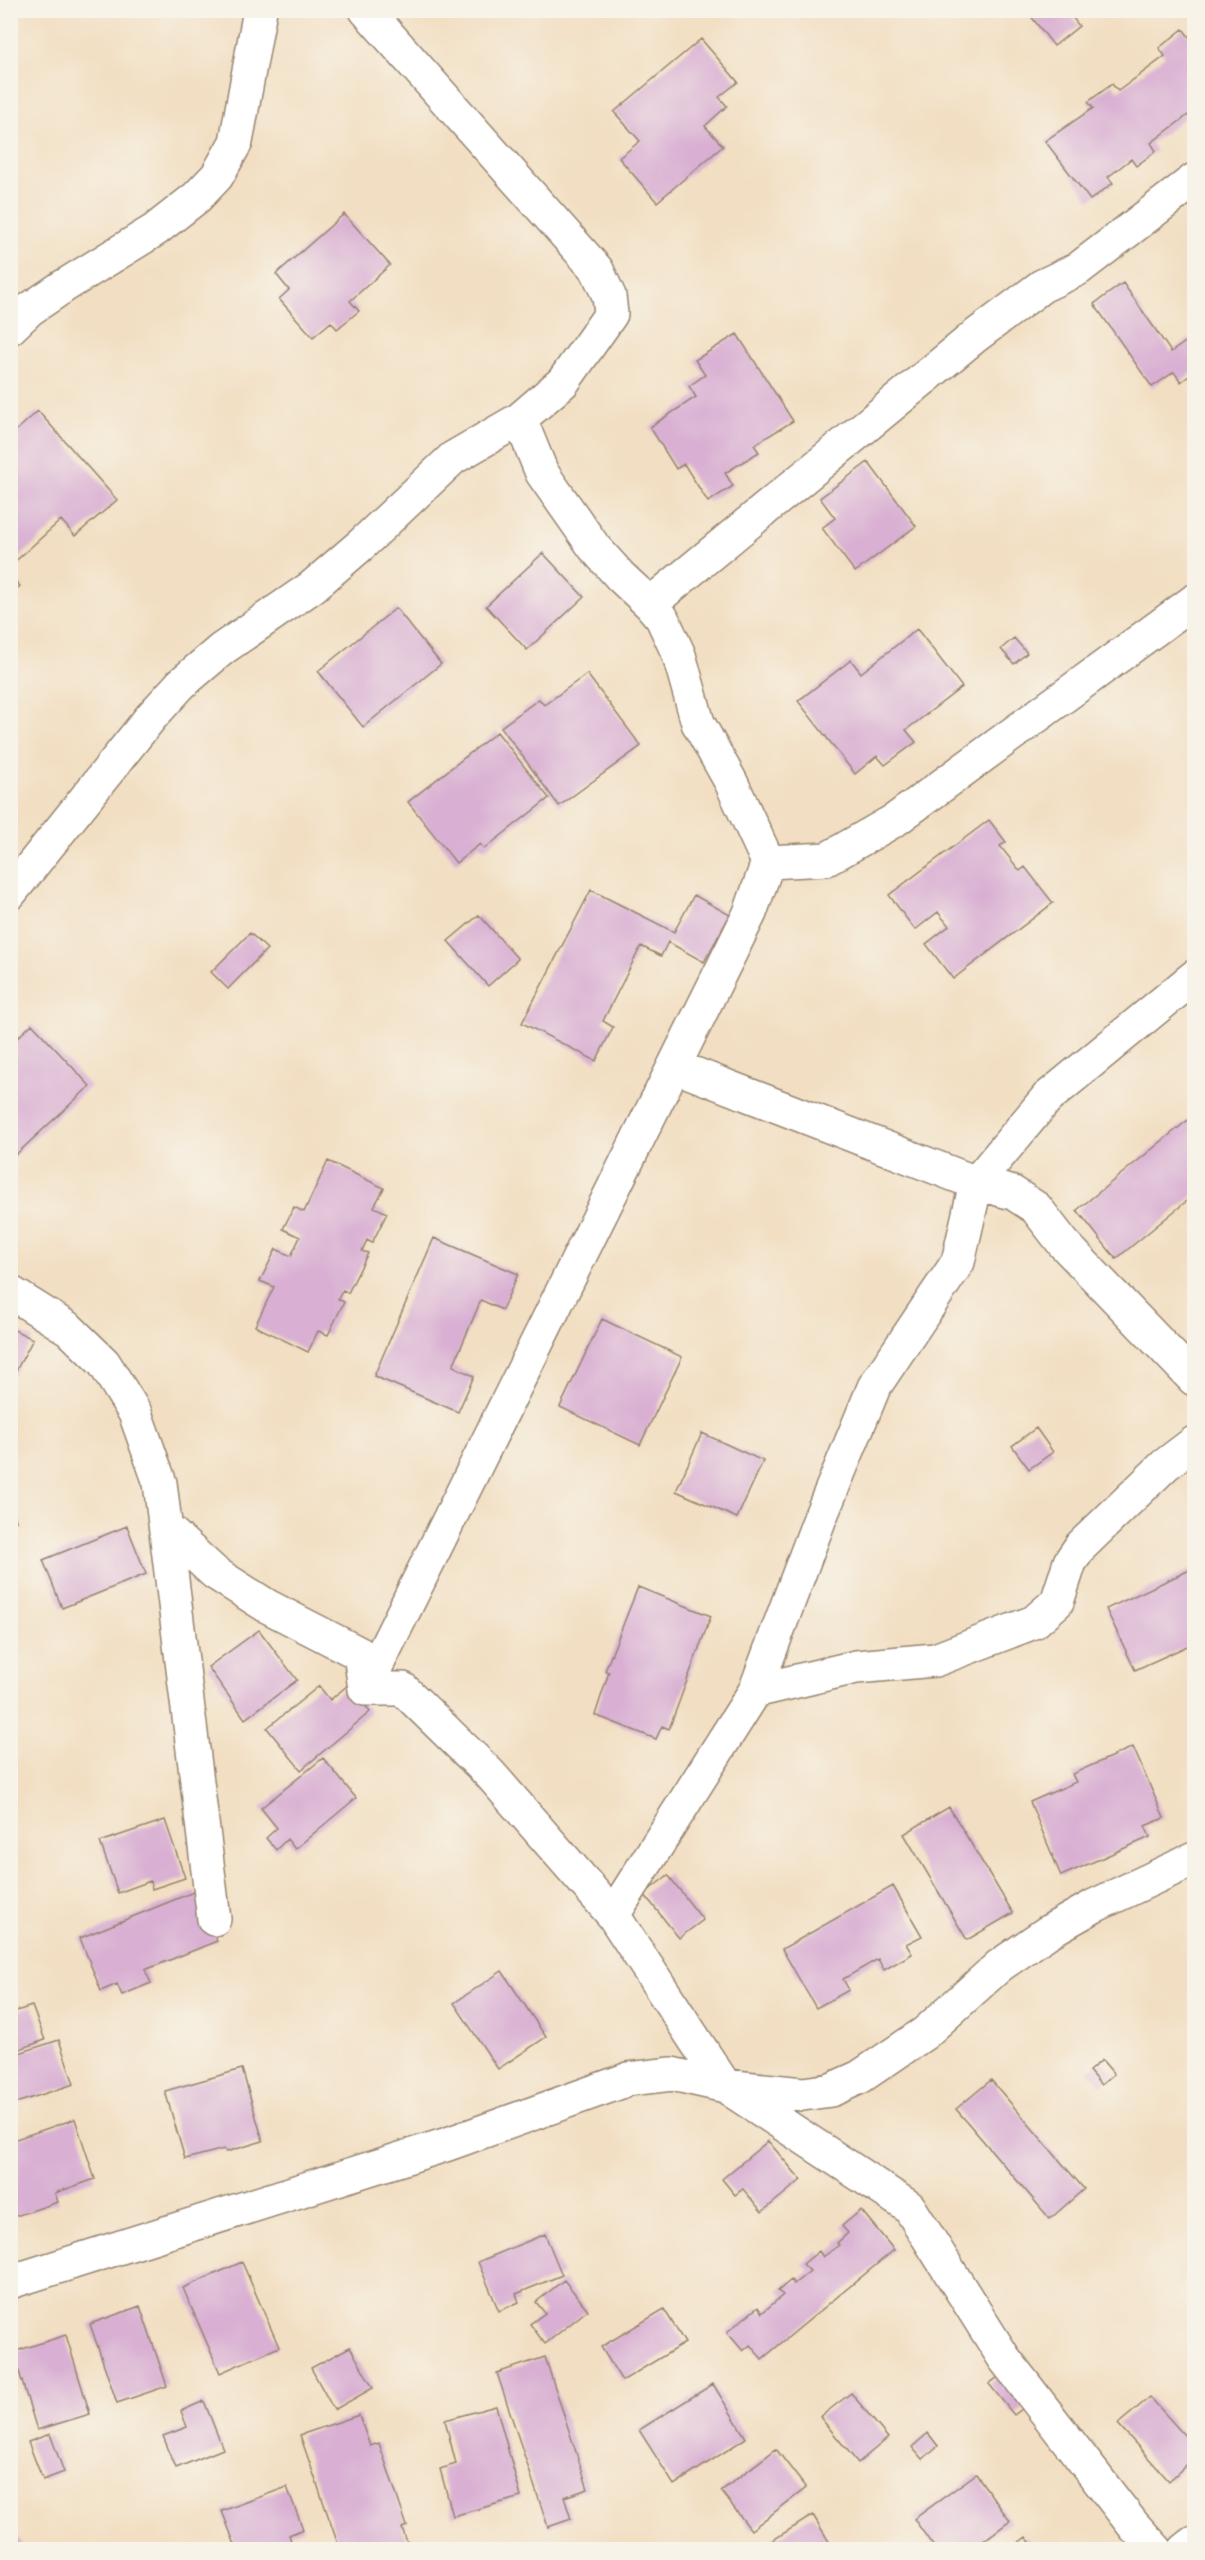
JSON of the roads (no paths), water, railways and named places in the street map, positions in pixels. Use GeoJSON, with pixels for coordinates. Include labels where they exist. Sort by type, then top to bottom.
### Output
{"type":"FeatureCollection","features":[{"type":"Feature","properties":{"kind":"street"},"geometry":{"type":"LineString","coordinates":[[10,328],[30,309],[64,286],[155,230],[197,197],[218,176],[236,142],[260,10]]}},
{"type":"Feature","properties":{"kind":"street"},"geometry":{"type":"LineString","coordinates":[[10,892],[151,717],[181,684],[222,649],[312,587],[362,544],[453,458],[520,419],[563,382],[611,314],[609,296],[597,270],[366,10]]}},
{"type":"Feature","properties":{"kind":"street"},"geometry":{"type":"LineString","coordinates":[[650,604],[974,337],[1042,286],[1078,269],[1194,180]]}},
{"type":"Feature","properties":{"kind":"street"},"geometry":{"type":"LineString","coordinates":[[365,1689],[750,913],[768,862],[731,782],[698,723],[679,655],[662,618],[594,548],[542,473],[520,419]]}},
{"type":"Feature","properties":{"kind":"street"},"geometry":{"type":"LineString","coordinates":[[768,862],[828,859],[895,820],[1194,601]]}},
{"type":"Feature","properties":{"kind":"street"},"geometry":{"type":"LineString","coordinates":[[612,1916],[755,1691],[820,1518],[874,1387],[958,1262],[976,1183],[1047,1098],[1194,977]]}},
{"type":"Feature","properties":{"kind":"street"},"geometry":{"type":"LineString","coordinates":[[674,1066],[976,1183],[1013,1193],[1036,1208],[1064,1244],[1194,1379]]}},
{"type":"Feature","properties":{"kind":"street"},"geometry":{"type":"LineString","coordinates":[[10,1292],[69,1329],[104,1363],[135,1413],[160,1483],[214,1919]]}},
{"type":"Feature","properties":{"kind":"street"},"geometry":{"type":"LineString","coordinates":[[755,1691],[856,1666],[935,1660],[1034,1622],[1057,1602],[1070,1562],[1081,1546],[1165,1466],[1194,1443]]}},
{"type":"Feature","properties":{"kind":"street"},"geometry":{"type":"LineString","coordinates":[[166,1528],[215,1573],[267,1606],[360,1654],[365,1689]]}},
{"type":"Feature","properties":{"kind":"street"},"geometry":{"type":"LineString","coordinates":[[365,1689],[403,1689],[490,1774],[612,1916],[725,2086],[909,2207],[1004,2358],[1134,2526],[1156,2550]]}},
{"type":"Feature","properties":{"kind":"street"},"geometry":{"type":"LineString","coordinates":[[10,2282],[448,2144],[629,2079],[672,2074],[725,2086],[803,2094],[831,2090],[860,2077],[925,2033],[999,1966],[1048,1932],[1094,1906],[1194,1859]]}},
{"type":"Feature","properties":{"kind":"street"},"geometry":{"type":"LineString","coordinates":[[1185,2550],[1194,2543]]}}]}
